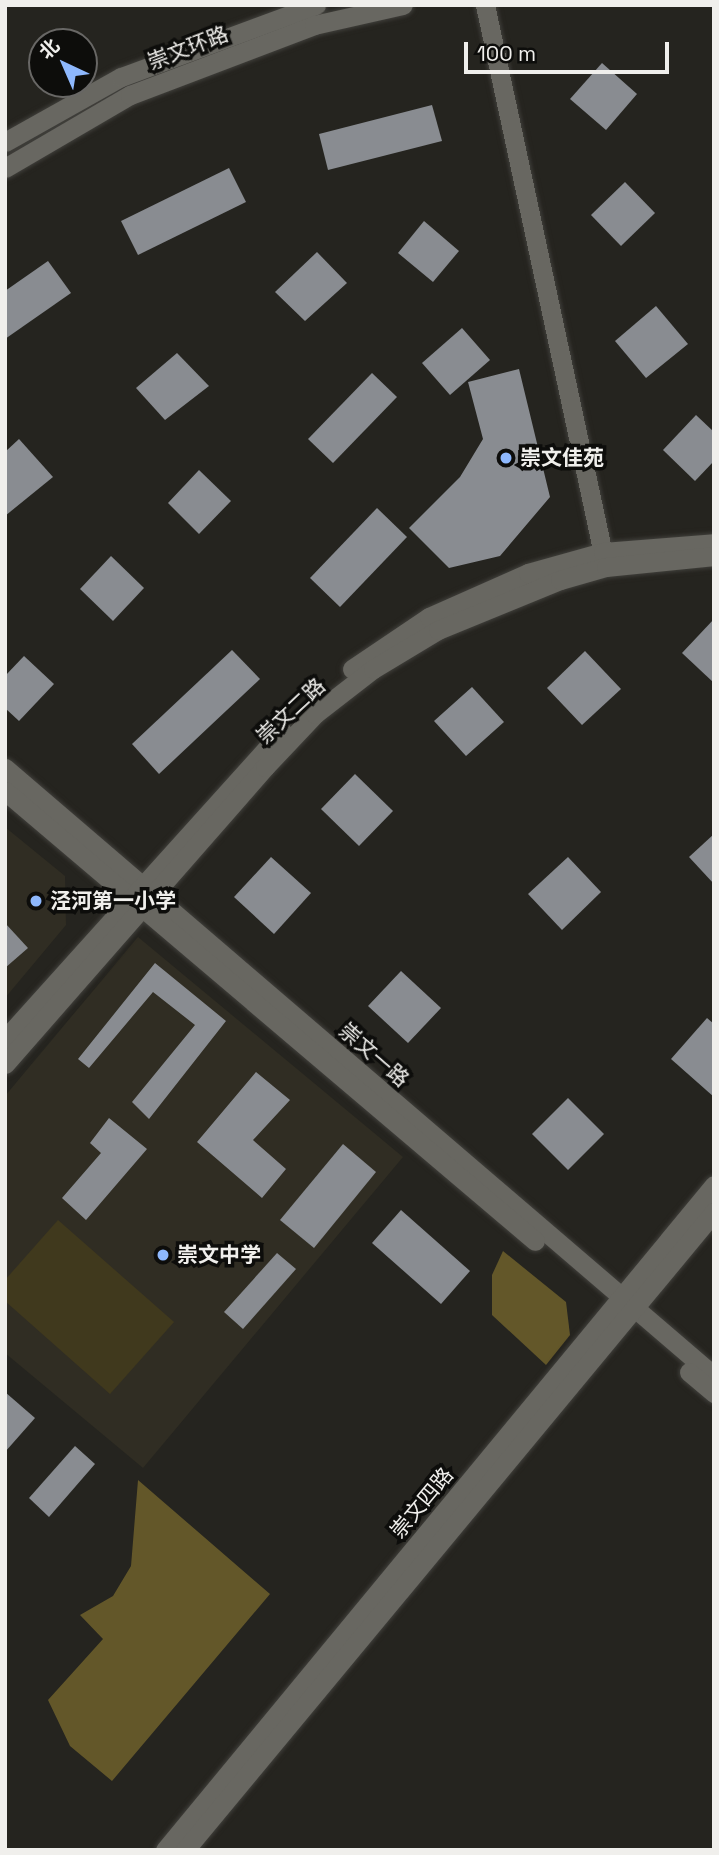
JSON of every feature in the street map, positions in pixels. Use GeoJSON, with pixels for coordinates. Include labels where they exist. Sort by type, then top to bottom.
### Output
{"type":"FeatureCollection","features":[{"type":"Feature","properties":{"kind":"street","name":"崇文环路"},"geometry":{"type":"LineString","coordinates":[[5,142],[121,77],[316,5]]}},
{"type":"Feature","properties":{"kind":"street","name":"崇文环路"},"geometry":{"type":"LineString","coordinates":[[5,168],[130,95],[314,25],[402,5]]}},
{"type":"Feature","properties":{"kind":"street"},"geometry":{"type":"LineString","coordinates":[[485,5],[604,560]]}},
{"type":"Feature","properties":{"kind":"street","name":"崇文二路"},"geometry":{"type":"LineString","coordinates":[[5,1039],[315,714],[373,669],[501,602],[604,560],[714,543]]}},
{"type":"Feature","properties":{"kind":"street","name":"崇文二路"},"geometry":{"type":"LineString","coordinates":[[604,560],[714,556]]}},
{"type":"Feature","properties":{"kind":"street","name":"崇文一路"},"geometry":{"type":"LineString","coordinates":[[5,768],[141,895],[624,1308],[714,1393]]}},
{"type":"Feature","properties":{"kind":"street","name":"崇文一路"},"geometry":{"type":"LineString","coordinates":[[5,791],[141,895]]}},
{"type":"Feature","properties":{"kind":"street","name":"崇文二路"},"geometry":{"type":"LineString","coordinates":[[5,1064],[141,895]]}},
{"type":"Feature","properties":{"kind":"street","name":"崇文四路"},"geometry":{"type":"LineString","coordinates":[[185,1850],[624,1308],[714,1185]]}},
{"type":"Feature","properties":{"kind":"street","name":"崇文四路"},"geometry":{"type":"LineString","coordinates":[[165,1850],[624,1308],[714,1212]]}},
{"type":"Feature","properties":{"kind":"street","name":"崇文一路"},"geometry":{"type":"LineString","coordinates":[[624,1308],[714,1376]]}},
{"type":"Feature","properties":{"kind":"shaded area","name":"泾河第一小学"},"geometry":{"type":"Polygon","coordinates":[[[5,827],[65,876],[66,925],[5,998],[5,827]]]}},
{"type":"Feature","properties":{"kind":"shaded area","name":"崇文中学"},"geometry":{"type":"Polygon","coordinates":[[[138,937],[403,1157],[143,1468],[5,1353],[5,1096],[138,937]]]}},
{"type":"Feature","properties":{"kind":"shaded area"},"geometry":{"type":"Polygon","coordinates":[[[58,1220],[174,1322],[110,1394],[5,1301],[5,1280],[58,1220]]]}},
{"type":"Feature","properties":{"kind":"shaded area"},"geometry":{"type":"Polygon","coordinates":[[[503,1251],[566,1302],[570,1335],[546,1365],[492,1315],[492,1275],[503,1251]]]}},
{"type":"Feature","properties":{"kind":"shaded area"},"geometry":{"type":"Polygon","coordinates":[[[138,1480],[270,1594],[112,1781],[70,1746],[48,1700],[103,1639],[80,1615],[113,1596],[131,1566],[138,1480]]]}},
{"type":"Feature","properties":{"kind":"building"},"geometry":{"type":"Polygon","coordinates":[[[602,63],[637,94],[606,130],[570,99],[602,63]]]}},
{"type":"Feature","properties":{"kind":"building"},"geometry":{"type":"Polygon","coordinates":[[[432,105],[442,141],[328,170],[319,134],[432,105]]]}},
{"type":"Feature","properties":{"kind":"building"},"geometry":{"type":"Polygon","coordinates":[[[229,168],[246,202],[138,255],[121,221],[229,168]]]}},
{"type":"Feature","properties":{"kind":"building"},"geometry":{"type":"Polygon","coordinates":[[[625,182],[655,213],[621,246],[591,215],[625,182]]]}},
{"type":"Feature","properties":{"kind":"building"},"geometry":{"type":"Polygon","coordinates":[[[424,221],[459,251],[433,282],[398,253],[424,221]]]}},
{"type":"Feature","properties":{"kind":"building"},"geometry":{"type":"Polygon","coordinates":[[[317,252],[347,283],[305,321],[275,292],[317,252]]]}},
{"type":"Feature","properties":{"kind":"building"},"geometry":{"type":"Polygon","coordinates":[[[48,261],[71,293],[5,339],[5,291],[48,261]]]}},
{"type":"Feature","properties":{"kind":"building"},"geometry":{"type":"Polygon","coordinates":[[[656,306],[688,344],[646,378],[615,341],[656,306]]]}},
{"type":"Feature","properties":{"kind":"building"},"geometry":{"type":"Polygon","coordinates":[[[462,328],[490,360],[450,395],[422,363],[462,328]]]}},
{"type":"Feature","properties":{"kind":"building"},"geometry":{"type":"Polygon","coordinates":[[[177,353],[209,386],[165,420],[136,388],[177,353]]]}},
{"type":"Feature","properties":{"kind":"building","name":"崇文佳苑"},"geometry":{"type":"Polygon","coordinates":[[[519,369],[550,497],[500,556],[449,568],[409,528],[460,477],[483,439],[468,382],[519,369]]]}},
{"type":"Feature","properties":{"kind":"building"},"geometry":{"type":"Polygon","coordinates":[[[372,373],[397,397],[333,463],[308,439],[372,373]]]}},
{"type":"Feature","properties":{"kind":"building","name":"崇文佳苑"},"geometry":{"type":"Polygon","coordinates":[[[696,415],[714,432],[714,461],[695,481],[663,450],[696,415]]]}},
{"type":"Feature","properties":{"kind":"building"},"geometry":{"type":"Polygon","coordinates":[[[19,439],[53,477],[5,516],[5,452],[19,439]]]}},
{"type":"Feature","properties":{"kind":"building"},"geometry":{"type":"Polygon","coordinates":[[[199,470],[231,501],[199,534],[168,503],[199,470]]]}},
{"type":"Feature","properties":{"kind":"building"},"geometry":{"type":"Polygon","coordinates":[[[377,508],[407,537],[340,607],[310,578],[377,508]]]}},
{"type":"Feature","properties":{"kind":"building"},"geometry":{"type":"Polygon","coordinates":[[[111,556],[144,588],[113,621],[80,589],[111,556]]]}},
{"type":"Feature","properties":{"kind":"building"},"geometry":{"type":"Polygon","coordinates":[[[714,619],[714,683],[682,653],[714,619]]]}},
{"type":"Feature","properties":{"kind":"building"},"geometry":{"type":"Polygon","coordinates":[[[232,650],[260,679],[159,774],[132,744],[232,650]]]}},
{"type":"Feature","properties":{"kind":"building"},"geometry":{"type":"Polygon","coordinates":[[[585,651],[621,689],[582,725],[547,688],[585,651]]]}},
{"type":"Feature","properties":{"kind":"building"},"geometry":{"type":"Polygon","coordinates":[[[24,656],[54,684],[19,721],[5,708],[5,676],[24,656]]]}},
{"type":"Feature","properties":{"kind":"building"},"geometry":{"type":"Polygon","coordinates":[[[472,687],[504,722],[466,756],[434,721],[472,687]]]}},
{"type":"Feature","properties":{"kind":"building"},"geometry":{"type":"Polygon","coordinates":[[[355,774],[393,811],[359,846],[321,809],[355,774]]]}},
{"type":"Feature","properties":{"kind":"building"},"geometry":{"type":"Polygon","coordinates":[[[714,834],[714,884],[689,857],[714,834]]]}},
{"type":"Feature","properties":{"kind":"building"},"geometry":{"type":"Polygon","coordinates":[[[271,857],[311,893],[274,934],[234,897],[271,857]]]}},
{"type":"Feature","properties":{"kind":"building"},"geometry":{"type":"Polygon","coordinates":[[[568,857],[601,892],[562,930],[528,894],[568,857]]]}},
{"type":"Feature","properties":{"kind":"building","name":"泾河第一小学"},"geometry":{"type":"Polygon","coordinates":[[[5,923],[28,948],[5,968],[5,923]]]}},
{"type":"Feature","properties":{"kind":"building"},"geometry":{"type":"Polygon","coordinates":[[[155,963],[226,1021],[149,1119],[132,1102],[195,1025],[153,992],[89,1068],[78,1059],[155,963]]]}},
{"type":"Feature","properties":{"kind":"building"},"geometry":{"type":"Polygon","coordinates":[[[401,971],[441,1008],[408,1043],[368,1006],[401,971]]]}},
{"type":"Feature","properties":{"kind":"building"},"geometry":{"type":"Polygon","coordinates":[[[707,1018],[714,1024],[714,1097],[671,1059],[707,1018]]]}},
{"type":"Feature","properties":{"kind":"building","name":"崇文中学"},"geometry":{"type":"Polygon","coordinates":[[[256,1072],[290,1100],[253,1140],[286,1169],[262,1198],[197,1142],[256,1072]]]}},
{"type":"Feature","properties":{"kind":"building"},"geometry":{"type":"Polygon","coordinates":[[[568,1098],[604,1134],[568,1170],[532,1134],[568,1098]]]}},
{"type":"Feature","properties":{"kind":"building"},"geometry":{"type":"Polygon","coordinates":[[[109,1118],[147,1149],[86,1220],[62,1198],[101,1153],[90,1143],[109,1118]]]}},
{"type":"Feature","properties":{"kind":"building","name":"崇文中学"},"geometry":{"type":"Polygon","coordinates":[[[343,1144],[376,1172],[314,1248],[280,1220],[343,1144]]]}},
{"type":"Feature","properties":{"kind":"building"},"geometry":{"type":"Polygon","coordinates":[[[401,1210],[470,1271],[441,1304],[372,1243],[401,1210]]]}},
{"type":"Feature","properties":{"kind":"building","name":"崇文中学"},"geometry":{"type":"Polygon","coordinates":[[[277,1253],[296,1269],[243,1329],[224,1312],[277,1253]]]}},
{"type":"Feature","properties":{"kind":"building"},"geometry":{"type":"Polygon","coordinates":[[[5,1392],[35,1418],[5,1452],[5,1392]]]}},
{"type":"Feature","properties":{"kind":"building"},"geometry":{"type":"Polygon","coordinates":[[[75,1446],[95,1464],[49,1517],[29,1498],[75,1446]]]}},
{"type":"Feature","properties":{"kind":"place","name":"崇文佳苑"},"geometry":{"type":"Point","coordinates":[506,458]}},
{"type":"Feature","properties":{"kind":"place","name":"泾河第一小学"},"geometry":{"type":"Point","coordinates":[36,901]}},
{"type":"Feature","properties":{"kind":"place","name":"崇文中学"},"geometry":{"type":"Point","coordinates":[163,1255]}}]}
